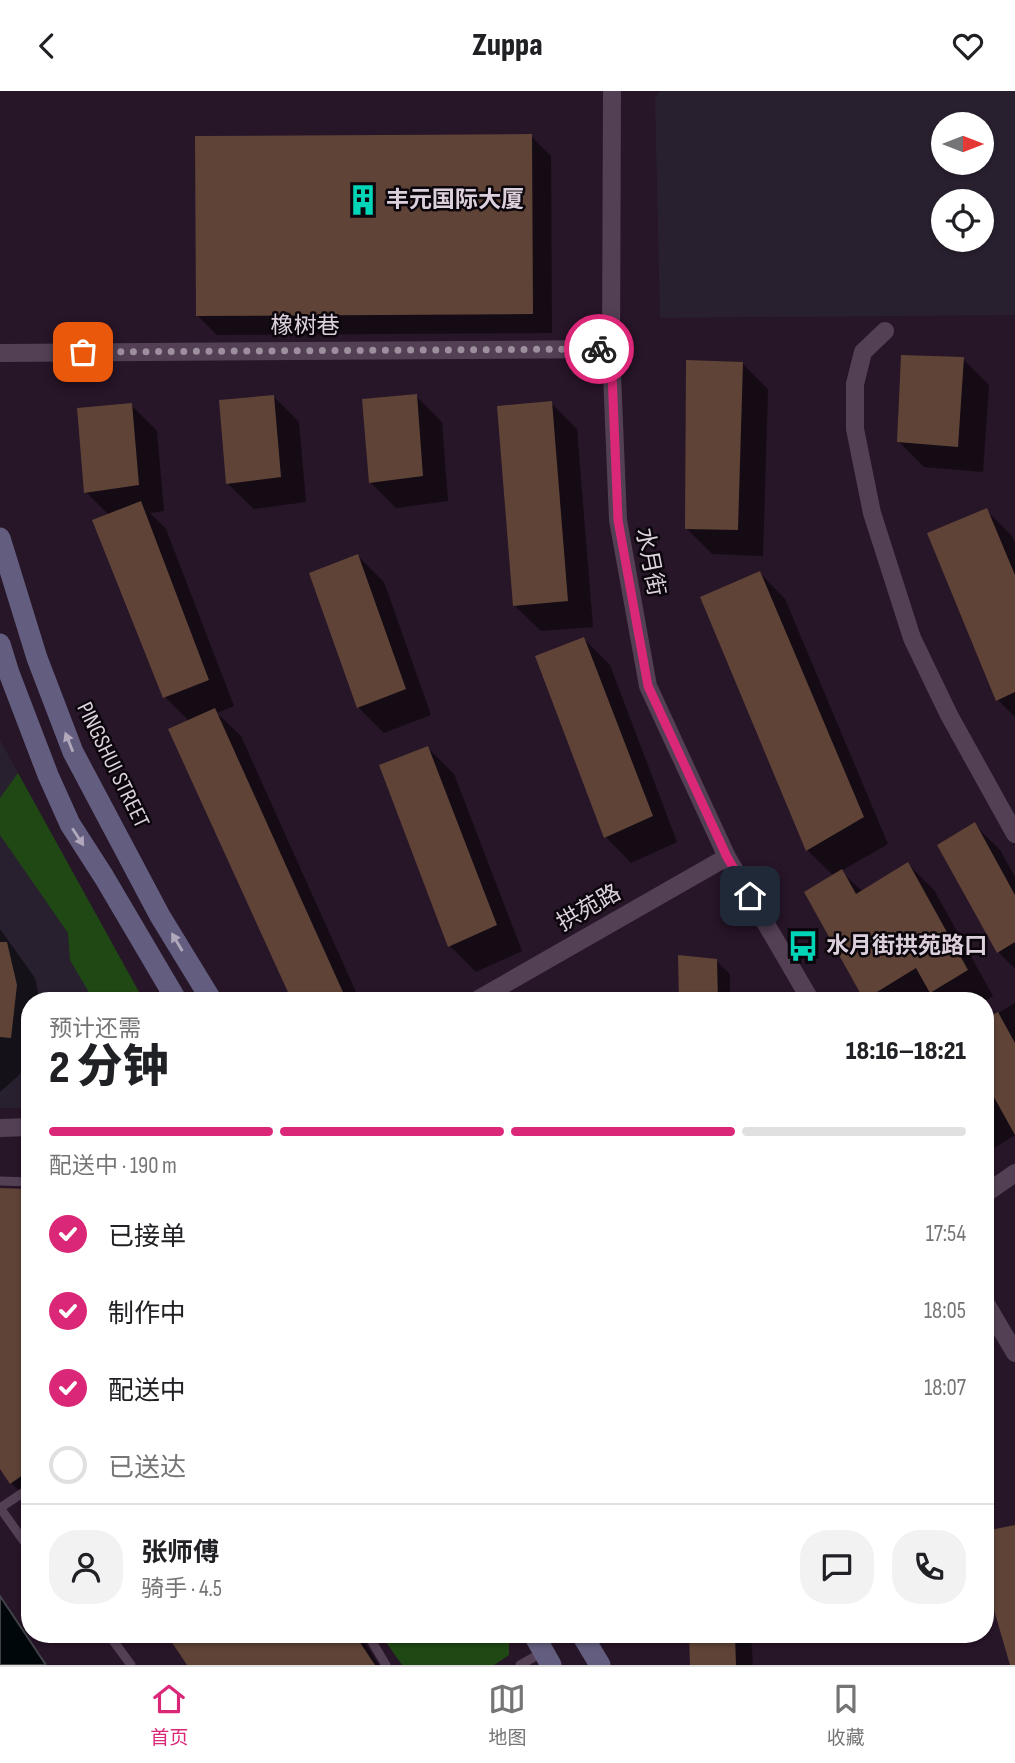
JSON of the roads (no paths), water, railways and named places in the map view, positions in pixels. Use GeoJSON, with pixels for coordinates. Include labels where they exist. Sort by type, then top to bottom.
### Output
{"type":"FeatureCollection","features":[{"type":"Feature","properties":{"kind":"main road","name":"PINGSHUI STREET"},"geometry":{"type":"LineString","coordinates":[[0,538],[37,658],[73,752],[160,916],[206,992]]}},
{"type":"Feature","properties":{"kind":"main road"},"geometry":{"type":"LineString","coordinates":[[0,644],[48,775],[70,824],[172,992]]}},
{"type":"Feature","properties":{"kind":"main road"},"geometry":{"type":"LineString","coordinates":[[587,1643],[600,1665]]}},
{"type":"Feature","properties":{"kind":"street","name":"水月街"},"geometry":{"type":"LineString","coordinates":[[612,91],[611,349],[618,520],[648,686],[727,857],[806,992]]}},
{"type":"Feature","properties":{"kind":"street"},"geometry":{"type":"LineString","coordinates":[[885,331],[863,352],[855,384],[855,429],[872,513],[912,638],[949,715],[1015,834]]}},
{"type":"Feature","properties":{"kind":"street","name":"橡树巷"},"geometry":{"type":"LineString","coordinates":[[0,353],[611,349]]}},
{"type":"Feature","properties":{"kind":"street","name":"拱苑路"},"geometry":{"type":"LineString","coordinates":[[491,992],[727,857]]}},
{"type":"Feature","properties":{"kind":"street"},"geometry":{"type":"LineString","coordinates":[[0,1128],[21,1127]]}},
{"type":"Feature","properties":{"kind":"street"},"geometry":{"type":"LineString","coordinates":[[994,1188],[1015,1173]]}},
{"type":"Feature","properties":{"kind":"street"},"geometry":{"type":"LineString","coordinates":[[994,1317],[1015,1353]]}},
{"type":"Feature","properties":{"kind":"lane"},"geometry":{"type":"LineString","coordinates":[[0,1181],[21,1182]]}},
{"type":"Feature","properties":{"kind":"lane"},"geometry":{"type":"LineString","coordinates":[[21,1494],[0,1509],[21,1538]]}},
{"type":"Feature","properties":{"kind":"lane"},"geometry":{"type":"LineString","coordinates":[[115,1643],[131,1665]]}},
{"type":"Feature","properties":{"kind":"lane"},"geometry":{"type":"LineString","coordinates":[[373,1643],[386,1665]]}},
{"type":"Feature","properties":{"kind":"lane"},"geometry":{"type":"LineString","coordinates":[[520,1665],[542,1650]]}},
{"type":"Feature","properties":{"kind":"place","name":"丰元国际大厦"},"geometry":{"type":"Point","coordinates":[363,200]}},
{"type":"Feature","properties":{"kind":"place","name":"水月街拱苑路口"},"geometry":{"type":"Point","coordinates":[803,946]}}]}
